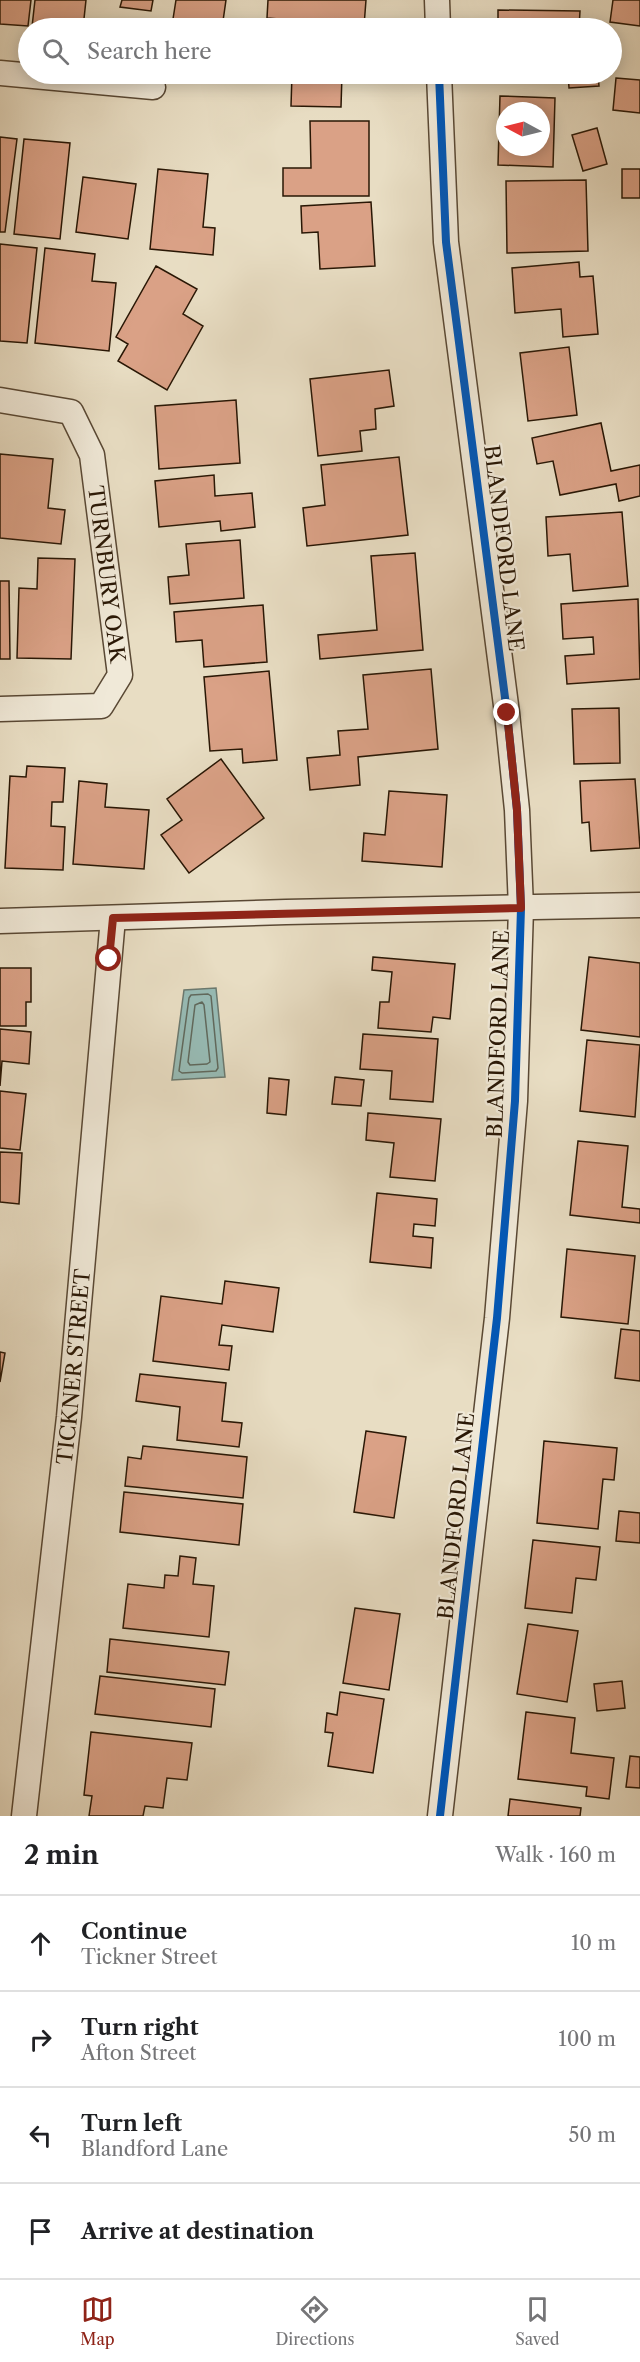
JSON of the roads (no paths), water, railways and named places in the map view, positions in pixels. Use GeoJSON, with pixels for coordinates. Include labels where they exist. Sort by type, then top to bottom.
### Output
{"type":"FeatureCollection","features":[{"type":"Feature","properties":{"kind":"street"},"geometry":{"type":"LineString","coordinates":[[436,0],[437,18]]}},
{"type":"Feature","properties":{"kind":"street"},"geometry":{"type":"LineString","coordinates":[[0,73],[18,75]]}},
{"type":"Feature","properties":{"kind":"street"},"geometry":{"type":"LineString","coordinates":[[120,84],[153,87]]}},
{"type":"Feature","properties":{"kind":"street","name":"BLANDFORD LANE"},"geometry":{"type":"LineString","coordinates":[[439,84],[446,242],[507,713],[517,810],[521,908],[515,1101],[498,1307],[440,1816]]}},
{"type":"Feature","properties":{"kind":"street","name":"TURNBURY OAK"},"geometry":{"type":"LineString","coordinates":[[0,400],[71,412],[92,455],[120,675],[102,706],[0,709]]}},
{"type":"Feature","properties":{"kind":"street"},"geometry":{"type":"LineString","coordinates":[[0,921],[640,905]]}},
{"type":"Feature","properties":{"kind":"street","name":"TICKNER STREET"},"geometry":{"type":"LineString","coordinates":[[24,1816],[69,1417],[113,918]]}},
{"type":"Feature","properties":{"kind":"water"},"geometry":{"type":"Polygon","coordinates":[[[216,988],[225,1077],[172,1080],[184,990],[216,988]]]}}]}
